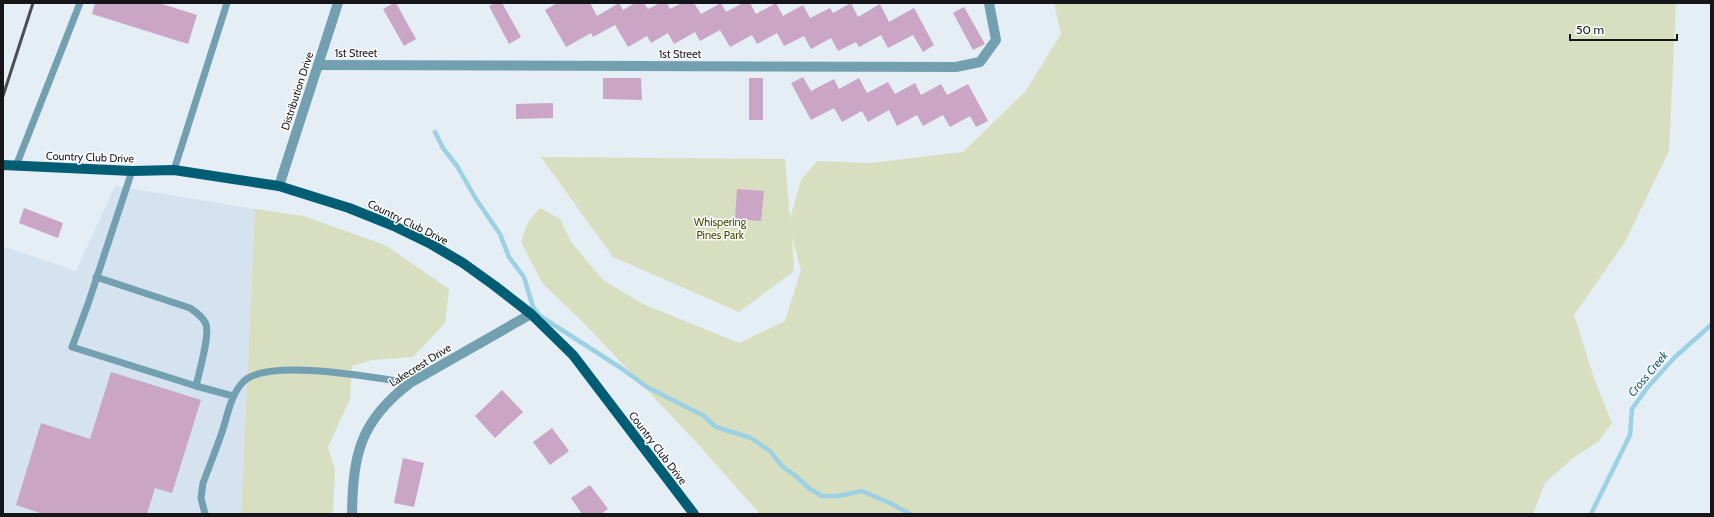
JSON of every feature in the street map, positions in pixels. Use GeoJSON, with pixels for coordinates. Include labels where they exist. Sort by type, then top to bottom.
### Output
{"type":"FeatureCollection","features":[{"type":"Feature","properties":{"kind":"main road","name":"Country Club Drive"},"geometry":{"type":"LineString","coordinates":[[3,165],[132,171],[174,170],[279,186],[349,208],[394,226],[429,243],[469,268],[531,314],[573,355],[694,514]]}},
{"type":"Feature","properties":{"kind":"street","name":"Distribution Drive"},"geometry":{"type":"LineString","coordinates":[[279,186],[338,3]]}},
{"type":"Feature","properties":{"kind":"street","name":"1st Street"},"geometry":{"type":"LineString","coordinates":[[318,65],[956,67],[980,62],[996,40],[989,4]]}},
{"type":"Feature","properties":{"kind":"street","name":"Lakecrest Drive"},"geometry":{"type":"LineString","coordinates":[[352,514],[352,480],[355,461],[361,442],[369,425],[381,409],[394,395],[410,383],[531,314]]}},
{"type":"Feature","properties":{"kind":"lane"},"geometry":{"type":"LineString","coordinates":[[16,166],[80,3]]}},
{"type":"Feature","properties":{"kind":"lane"},"geometry":{"type":"LineString","coordinates":[[174,170],[227,3]]}},
{"type":"Feature","properties":{"kind":"lane"},"geometry":{"type":"LineString","coordinates":[[132,171],[72,347],[196,386],[233,396]]}},
{"type":"Feature","properties":{"kind":"lane"},"geometry":{"type":"LineString","coordinates":[[96,276],[190,308],[200,315],[206,324],[207,335],[196,386]]}},
{"type":"Feature","properties":{"kind":"lane"},"geometry":{"type":"LineString","coordinates":[[205,514],[201,498],[203,483],[233,396],[244,381],[259,373],[281,370],[354,374],[410,383]]}},
{"type":"Feature","properties":{"kind":"shaded area"},"geometry":{"type":"Polygon","coordinates":[[[115,186],[255,209],[241,514],[3,514],[3,246],[76,271],[115,186]]]}},
{"type":"Feature","properties":{"kind":"green space","name":"Whispering Pines Park"},"geometry":{"type":"Polygon","coordinates":[[[1054,3],[1676,3],[1669,151],[1625,242],[1574,315],[1594,378],[1612,423],[1599,441],[1573,458],[1545,483],[1533,514],[760,514],[697,443],[583,322],[542,283],[521,242],[528,222],[540,208],[560,219],[571,242],[603,280],[643,304],[739,343],[785,321],[801,270],[792,237],[794,271],[739,312],[613,257],[541,157],[785,159],[790,219],[801,180],[817,161],[870,163],[963,152],[1025,92],[1061,34],[1054,3]]]}},
{"type":"Feature","properties":{"kind":"green space"},"geometry":{"type":"Polygon","coordinates":[[[255,209],[303,216],[385,245],[449,289],[445,323],[413,357],[372,360],[352,366],[350,399],[328,447],[335,470],[333,511],[331,514],[241,514],[255,209]]]}},
{"type":"Feature","properties":{"kind":"building"},"geometry":{"type":"Polygon","coordinates":[[[95,3],[159,3],[197,15],[188,44],[92,14],[95,3]]]}},
{"type":"Feature","properties":{"kind":"building"},"geometry":{"type":"Polygon","coordinates":[[[396,3],[416,39],[404,46],[383,9],[396,3]]]}},
{"type":"Feature","properties":{"kind":"building"},"geometry":{"type":"Polygon","coordinates":[[[495,3],[502,3],[521,37],[509,44],[489,6],[495,3]]]}},
{"type":"Feature","properties":{"kind":"building"},"geometry":{"type":"Polygon","coordinates":[[[557,3],[590,3],[597,16],[619,3],[623,10],[635,3],[644,3],[648,9],[660,3],[667,3],[670,9],[682,3],[694,3],[701,14],[721,3],[726,12],[743,3],[750,3],[756,14],[776,3],[783,16],[803,5],[810,18],[830,8],[833,13],[851,3],[858,17],[880,4],[889,22],[914,8],[934,45],[923,52],[913,35],[888,48],[881,35],[859,47],[856,42],[838,51],[831,38],[811,49],[804,36],[784,46],[777,33],[757,44],[752,35],[730,47],[720,30],[700,41],[695,32],[674,44],[668,33],[651,43],[647,36],[628,47],[615,25],[593,37],[591,33],[566,47],[545,10],[557,3]]]}},
{"type":"Feature","properties":{"kind":"building"},"geometry":{"type":"Polygon","coordinates":[[[964,7],[985,44],[973,50],[953,13],[964,7]]]}},
{"type":"Feature","properties":{"kind":"building"},"geometry":{"type":"Polygon","coordinates":[[[803,77],[811,91],[834,79],[839,89],[859,78],[867,93],[888,82],[895,94],[915,83],[921,95],[941,84],[947,95],[968,84],[988,121],[976,127],[970,116],[950,127],[943,115],[923,126],[917,115],[897,126],[889,110],[868,122],[862,111],[842,122],[834,108],[811,120],[791,83],[803,77]]]}},
{"type":"Feature","properties":{"kind":"building"},"geometry":{"type":"Polygon","coordinates":[[[603,78],[641,78],[642,100],[603,99],[603,78]]]}},
{"type":"Feature","properties":{"kind":"building"},"geometry":{"type":"Polygon","coordinates":[[[749,78],[763,78],[763,120],[749,120],[749,78]]]}},
{"type":"Feature","properties":{"kind":"building"},"geometry":{"type":"Polygon","coordinates":[[[553,103],[553,118],[516,119],[516,104],[553,103]]]}},
{"type":"Feature","properties":{"kind":"building"},"geometry":{"type":"Polygon","coordinates":[[[737,189],[764,191],[761,221],[735,219],[737,189]]]}},
{"type":"Feature","properties":{"kind":"building"},"geometry":{"type":"Polygon","coordinates":[[[24,208],[63,223],[58,238],[19,223],[24,208]]]}},
{"type":"Feature","properties":{"kind":"building"},"geometry":{"type":"Polygon","coordinates":[[[111,372],[201,400],[172,493],[155,488],[147,514],[43,514],[16,505],[41,423],[90,439],[111,372]]]}},
{"type":"Feature","properties":{"kind":"building"},"geometry":{"type":"Polygon","coordinates":[[[502,390],[523,412],[495,438],[475,416],[502,390]]]}},
{"type":"Feature","properties":{"kind":"building"},"geometry":{"type":"Polygon","coordinates":[[[552,428],[569,451],[550,465],[533,442],[552,428]]]}},
{"type":"Feature","properties":{"kind":"building"},"geometry":{"type":"Polygon","coordinates":[[[403,458],[424,463],[414,507],[394,503],[403,458]]]}},
{"type":"Feature","properties":{"kind":"building"},"geometry":{"type":"Polygon","coordinates":[[[590,485],[608,509],[601,514],[582,514],[571,498],[590,485]]]}},
{"type":"Feature","properties":{"kind":"waterway"},"geometry":{"type":"LineString","coordinates":[[435,132],[443,148],[457,166],[476,199],[500,234],[509,257],[524,277],[533,307],[540,316],[621,368],[647,387],[704,416],[716,427],[751,438],[770,451],[782,466],[810,489],[822,496],[838,496],[862,491],[890,503],[910,514]]}},
{"type":"Feature","properties":{"kind":"waterway","name":"Cross Creek"},"geometry":{"type":"LineString","coordinates":[[1591,514],[1630,435],[1632,409],[1647,388],[1675,357],[1711,325]]}},
{"type":"Feature","properties":{"kind":"railway"},"geometry":{"type":"LineString","coordinates":[[3,96],[33,3]]}}]}
